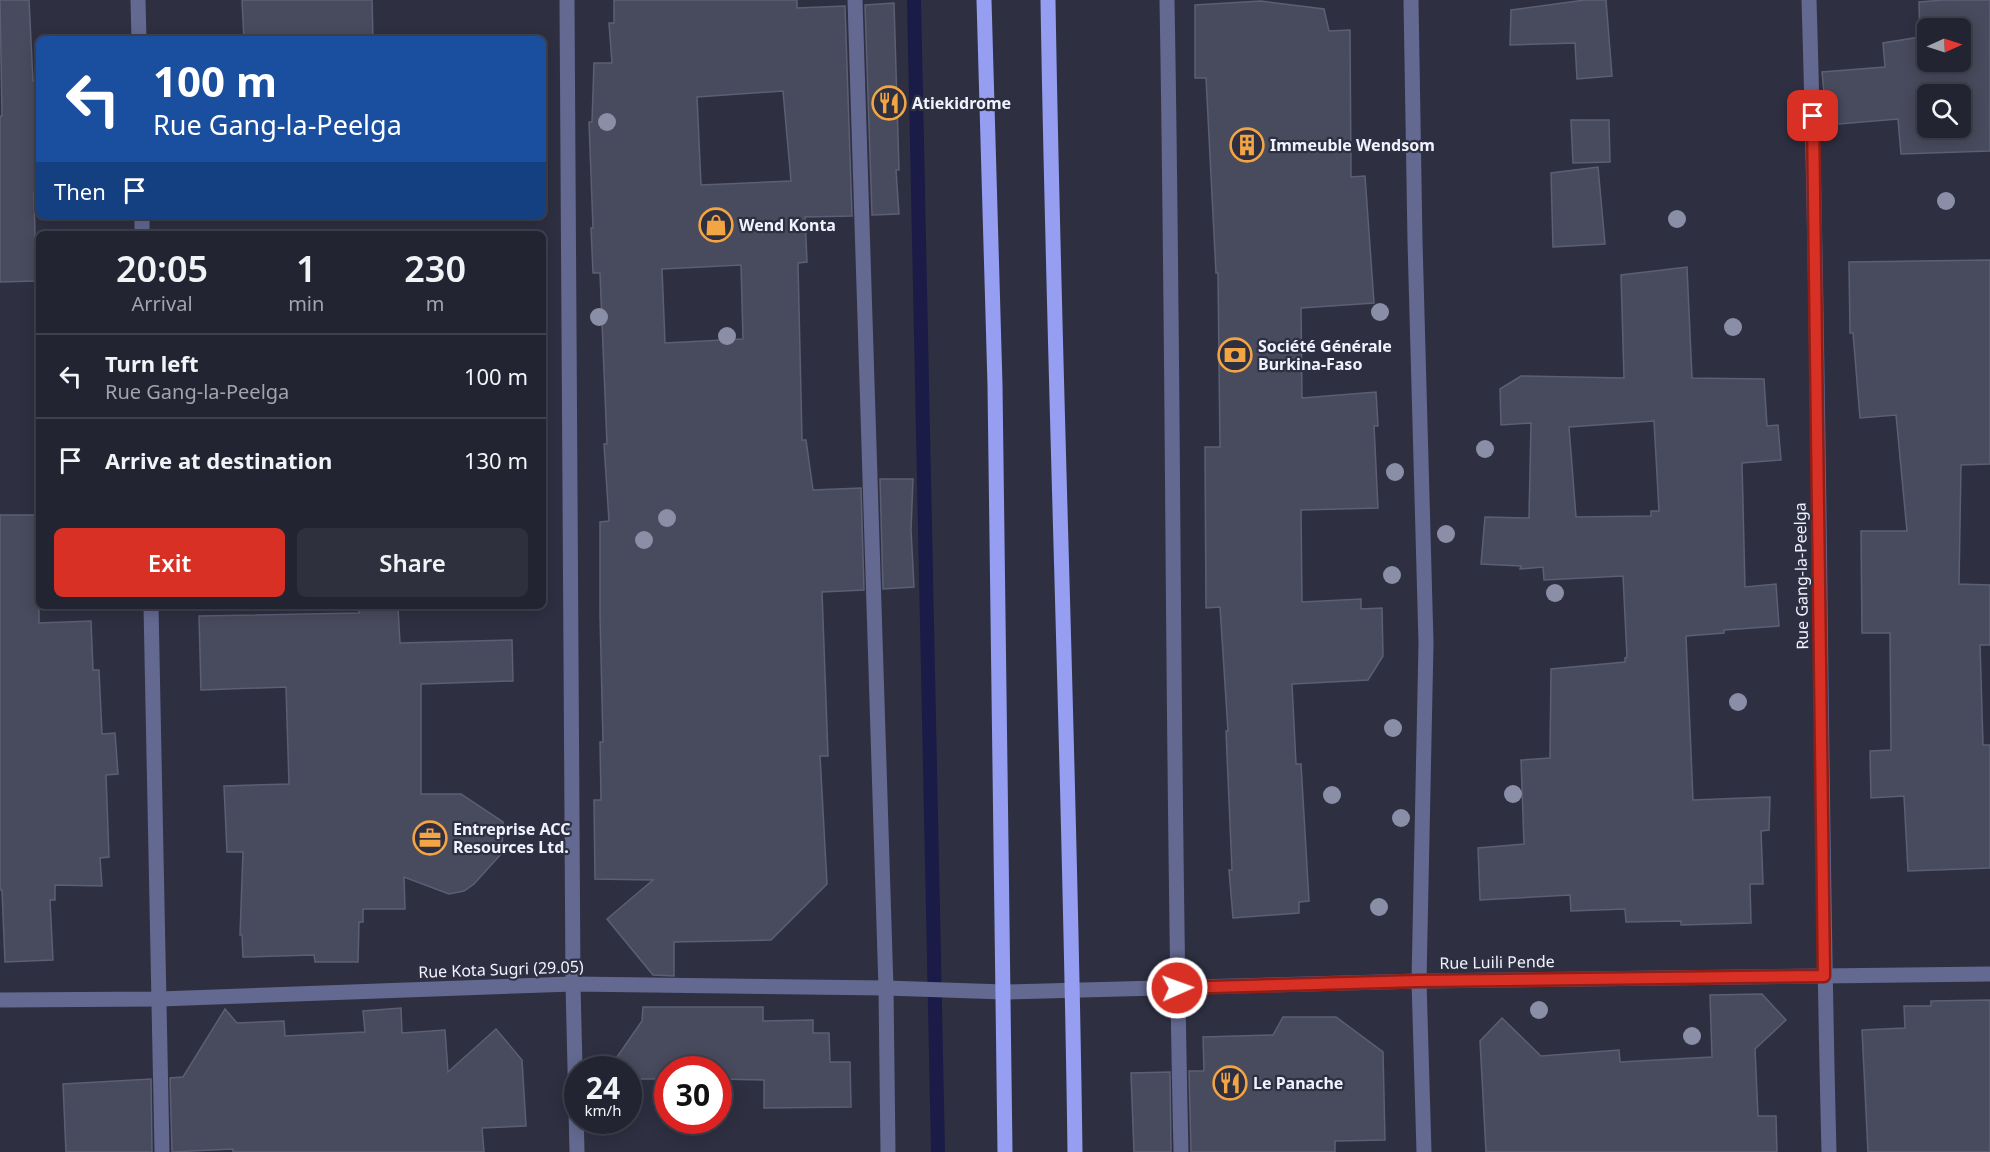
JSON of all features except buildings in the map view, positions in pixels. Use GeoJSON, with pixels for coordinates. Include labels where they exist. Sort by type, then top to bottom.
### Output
{"type":"FeatureCollection","features":[{"type":"Feature","properties":{"kind":"main road"},"geometry":{"type":"LineString","coordinates":[[984,0],[995,385],[1005,1152]]}},
{"type":"Feature","properties":{"kind":"main road"},"geometry":{"type":"LineString","coordinates":[[1048,0],[1076,1152]]}},
{"type":"Feature","properties":{"kind":"street"},"geometry":{"type":"LineString","coordinates":[[138,0],[139,36]]}},
{"type":"Feature","properties":{"kind":"street"},"geometry":{"type":"LineString","coordinates":[[567,0],[573,984],[577,1152]]}},
{"type":"Feature","properties":{"kind":"street"},"geometry":{"type":"LineString","coordinates":[[855,0],[886,988],[888,1152]]}},
{"type":"Feature","properties":{"kind":"street"},"geometry":{"type":"LineString","coordinates":[[1167,0],[1172,239],[1177,988],[1181,1152]]}},
{"type":"Feature","properties":{"kind":"street"},"geometry":{"type":"LineString","coordinates":[[1411,0],[1426,643],[1419,981],[1424,1152]]}},
{"type":"Feature","properties":{"kind":"street","name":"Rue Gang-la-Peelga"},"geometry":{"type":"LineString","coordinates":[[1809,0],[1814,140],[1824,976],[1829,1152]]}},
{"type":"Feature","properties":{"kind":"street"},"geometry":{"type":"LineString","coordinates":[[151,609],[162,1152]]}},
{"type":"Feature","properties":{"kind":"street","name":"Rue Luili Pende"},"geometry":{"type":"LineString","coordinates":[[1004,992],[1419,981],[1990,974]]}},
{"type":"Feature","properties":{"kind":"street","name":"Rue Kota Sugri (29.05)"},"geometry":{"type":"LineString","coordinates":[[0,1000],[160,999],[573,984],[886,988],[1004,992]]}},
{"type":"Feature","properties":{"kind":"waterway"},"geometry":{"type":"LineString","coordinates":[[914,0],[938,1152]]}},
{"type":"Feature","properties":{"kind":"place","name":"Atiekidrome"},"geometry":{"type":"Point","coordinates":[889,103]}},
{"type":"Feature","properties":{"kind":"place","name":"Immeuble Wendsom"},"geometry":{"type":"Point","coordinates":[1247,145]}},
{"type":"Feature","properties":{"kind":"place","name":"Wend Konta"},"geometry":{"type":"Point","coordinates":[716,225]}},
{"type":"Feature","properties":{"kind":"place","name":"Société Générale Burkina-Faso"},"geometry":{"type":"Point","coordinates":[1235,355]}},
{"type":"Feature","properties":{"kind":"place","name":"Entreprise ACC Resources Ltd."},"geometry":{"type":"Point","coordinates":[430,838]}},
{"type":"Feature","properties":{"kind":"place","name":"Le Panache"},"geometry":{"type":"Point","coordinates":[1230,1083]}},
{"type":"Feature","properties":{"kind":"route"},"geometry":{"type":"LineString","coordinates":[[1177,988],[1419,981],[1824,976],[1813,116]]}}]}
